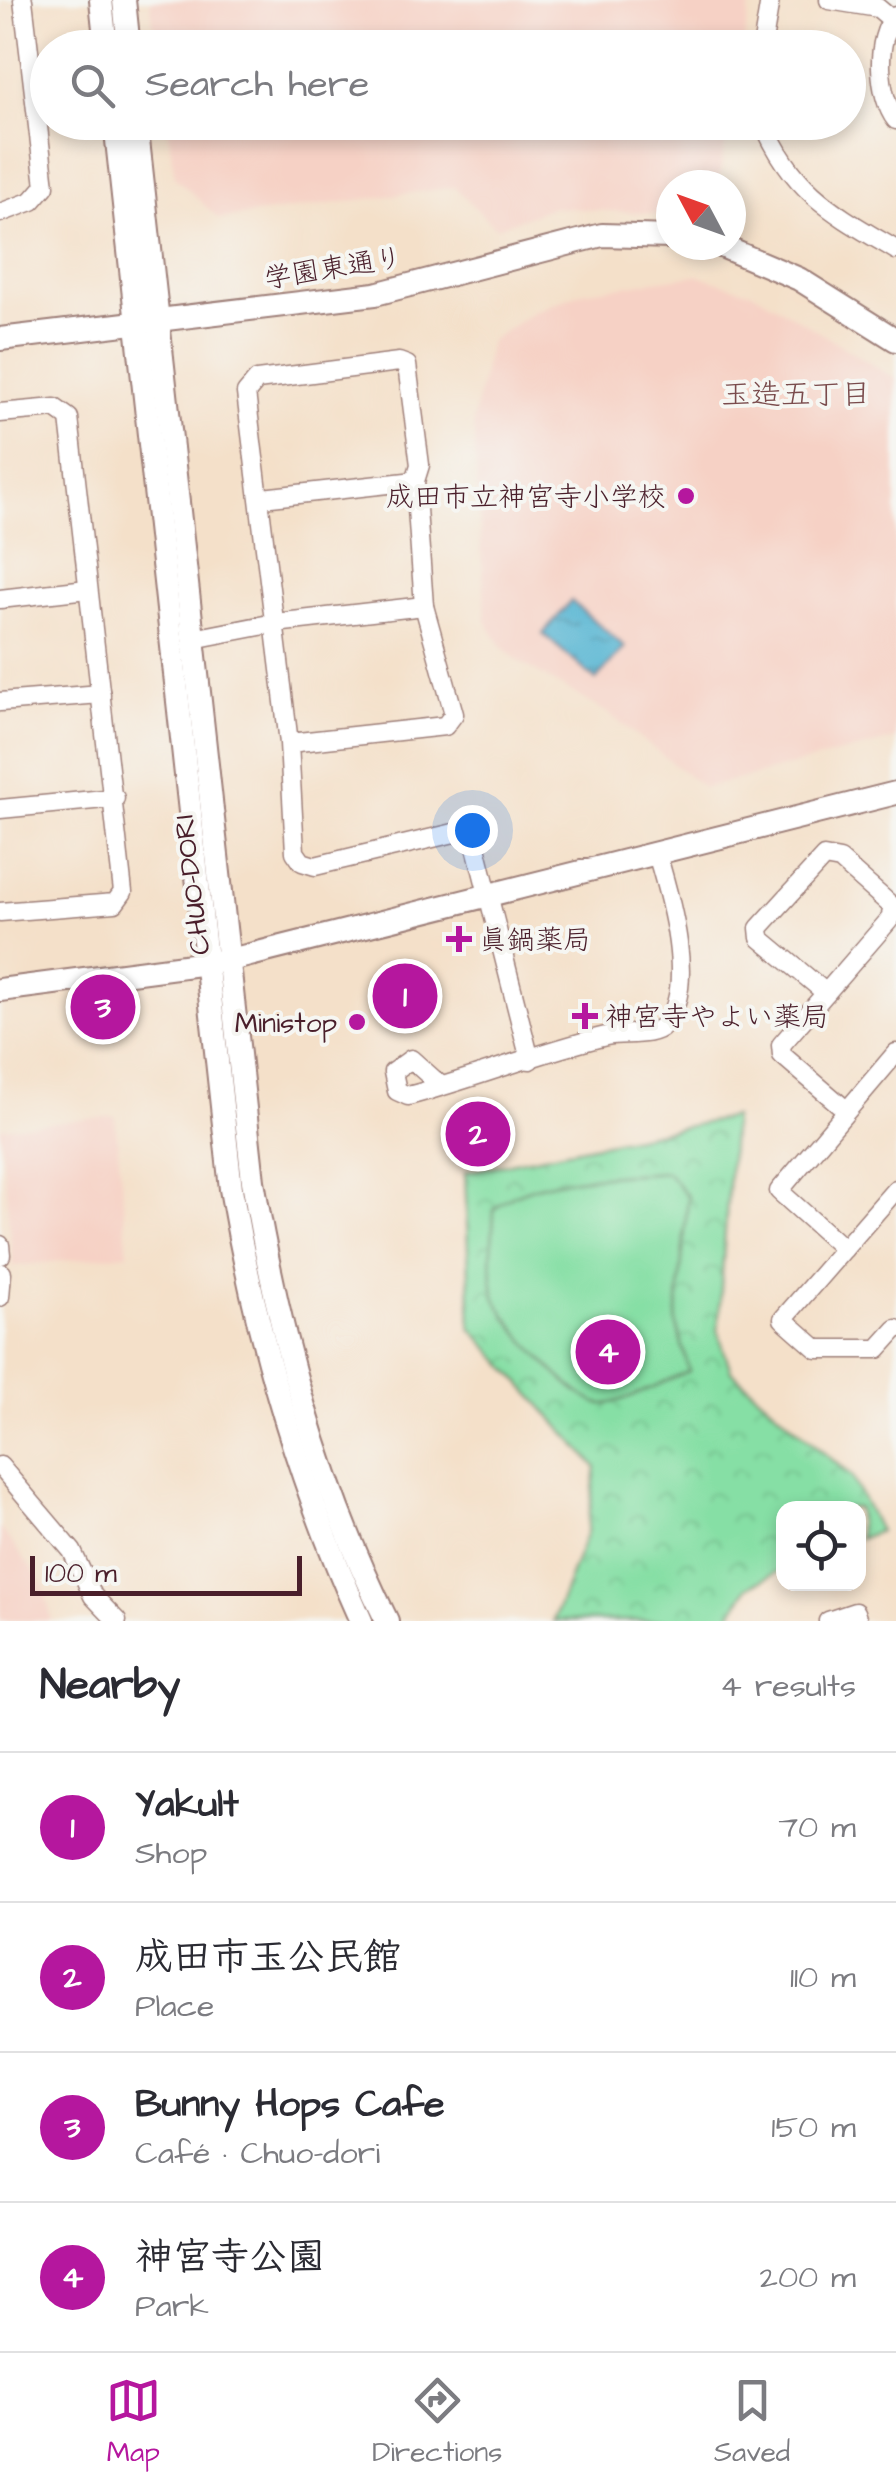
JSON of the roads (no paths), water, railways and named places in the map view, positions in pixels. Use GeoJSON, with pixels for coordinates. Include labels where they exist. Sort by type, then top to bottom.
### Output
{"type":"FeatureCollection","features":[{"type":"Feature","properties":{"kind":"street"},"geometry":{"type":"LineString","coordinates":[[23,0],[30,59]]}},
{"type":"Feature","properties":{"kind":"street"},"geometry":{"type":"LineString","coordinates":[[101,0],[104,30]]}},
{"type":"Feature","properties":{"kind":"street"},"geometry":{"type":"LineString","coordinates":[[124,0],[126,30]]}},
{"type":"Feature","properties":{"kind":"street"},"geometry":{"type":"LineString","coordinates":[[765,30],[770,0]]}},
{"type":"Feature","properties":{"kind":"street"},"geometry":{"type":"LineString","coordinates":[[830,0],[878,8],[893,18],[884,38],[883,89],[896,120]]}},
{"type":"Feature","properties":{"kind":"street"},"geometry":{"type":"LineString","coordinates":[[0,212],[32,200],[45,186],[40,140]]}},
{"type":"Feature","properties":{"kind":"street","name":"CHUO-DORI"},"geometry":{"type":"LineString","coordinates":[[117,140],[193,639],[253,1181],[269,1278],[318,1458],[376,1619]]}},
{"type":"Feature","properties":{"kind":"street","name":"CHUO-DORI"},"geometry":{"type":"LineString","coordinates":[[137,140],[146,324],[204,966],[231,1189],[261,1344],[297,1466],[376,1619]]}},
{"type":"Feature","properties":{"kind":"street"},"geometry":{"type":"LineString","coordinates":[[772,140],[783,164],[820,204],[896,250]]}},
{"type":"Feature","properties":{"kind":"street","name":"学園東通り"},"geometry":{"type":"LineString","coordinates":[[0,339],[375,294],[602,235],[656,237]]}},
{"type":"Feature","properties":{"kind":"street"},"geometry":{"type":"LineString","coordinates":[[746,256],[800,279],[896,340]]}},
{"type":"Feature","properties":{"kind":"street"},"geometry":{"type":"LineString","coordinates":[[289,743],[445,726],[454,714],[424,606],[416,480],[418,444],[407,365],[400,362],[250,384],[246,393],[262,498],[289,743],[294,852],[302,862],[315,866],[464,834],[479,847],[530,1060]]}},
{"type":"Feature","properties":{"kind":"street"},"geometry":{"type":"LineString","coordinates":[[0,412],[54,408],[68,418],[123,892],[115,903],[0,912]]}},
{"type":"Feature","properties":{"kind":"street"},"geometry":{"type":"LineString","coordinates":[[262,498],[416,480]]}},
{"type":"Feature","properties":{"kind":"street"},"geometry":{"type":"LineString","coordinates":[[0,599],[87,589]]}},
{"type":"Feature","properties":{"kind":"street"},"geometry":{"type":"LineString","coordinates":[[193,639],[275,622],[424,606]]}},
{"type":"Feature","properties":{"kind":"street"},"geometry":{"type":"LineString","coordinates":[[0,702],[101,694]]}},
{"type":"Feature","properties":{"kind":"street"},"geometry":{"type":"LineString","coordinates":[[0,810],[115,798]]}},
{"type":"Feature","properties":{"kind":"street"},"geometry":{"type":"LineString","coordinates":[[0,990],[204,966],[895,798]]}},
{"type":"Feature","properties":{"kind":"street"},"geometry":{"type":"LineString","coordinates":[[439,1084],[609,1035],[657,1031],[673,1012],[680,930],[658,854]]}},
{"type":"Feature","properties":{"kind":"street"},"geometry":{"type":"LineString","coordinates":[[826,993],[760,938],[759,928],[824,857],[840,860],[895,906],[890,919],[826,993],[781,1045],[782,1055],[846,1110]]}},
{"type":"Feature","properties":{"kind":"street"},"geometry":{"type":"LineString","coordinates":[[844,1249],[779,1191],[896,1053]]}},
{"type":"Feature","properties":{"kind":"street"},"geometry":{"type":"LineString","coordinates":[[896,1189],[782,1319],[818,1349],[878,1349],[896,1329]]}},
{"type":"Feature","properties":{"kind":"street"},"geometry":{"type":"LineString","coordinates":[[0,1244],[0,1297]]}},
{"type":"Feature","properties":{"kind":"street"},"geometry":{"type":"LineString","coordinates":[[0,1466],[72,1551],[93,1596],[117,1621]]}},
{"type":"Feature","properties":{"kind":"street"},"geometry":{"type":"LineString","coordinates":[[828,1621],[855,1612],[858,1621]]}},
{"type":"Feature","properties":{"kind":"water"},"geometry":{"type":"Polygon","coordinates":[[[571,601],[625,647],[596,680],[543,634],[571,601]]]}},
{"type":"Feature","properties":{"kind":"place","name":"成田市立神宮寺小学校"},"geometry":{"type":"Point","coordinates":[686,496]}},
{"type":"Feature","properties":{"kind":"place","name":"眞鍋薬局"},"geometry":{"type":"Point","coordinates":[459,939]}},
{"type":"Feature","properties":{"kind":"place","name":"Yakult"},"geometry":{"type":"Point","coordinates":[405,996]}},
{"type":"Feature","properties":{"kind":"place","name":"Bunny Hops Cafe"},"geometry":{"type":"Point","coordinates":[103,1007]}},
{"type":"Feature","properties":{"kind":"place","name":"神宮寺やよい薬局"},"geometry":{"type":"Point","coordinates":[585,1016]}},
{"type":"Feature","properties":{"kind":"place","name":"Ministop"},"geometry":{"type":"Point","coordinates":[357,1022]}},
{"type":"Feature","properties":{"kind":"place","name":"成田市玉公民館"},"geometry":{"type":"Point","coordinates":[478,1134]}},
{"type":"Feature","properties":{"kind":"place","name":"神宮寺公園"},"geometry":{"type":"Point","coordinates":[608,1352]}},
{"type":"Feature","properties":{"kind":"district","name":"玉造五丁目"},"geometry":{"type":"Point","coordinates":[796,394]}}]}
